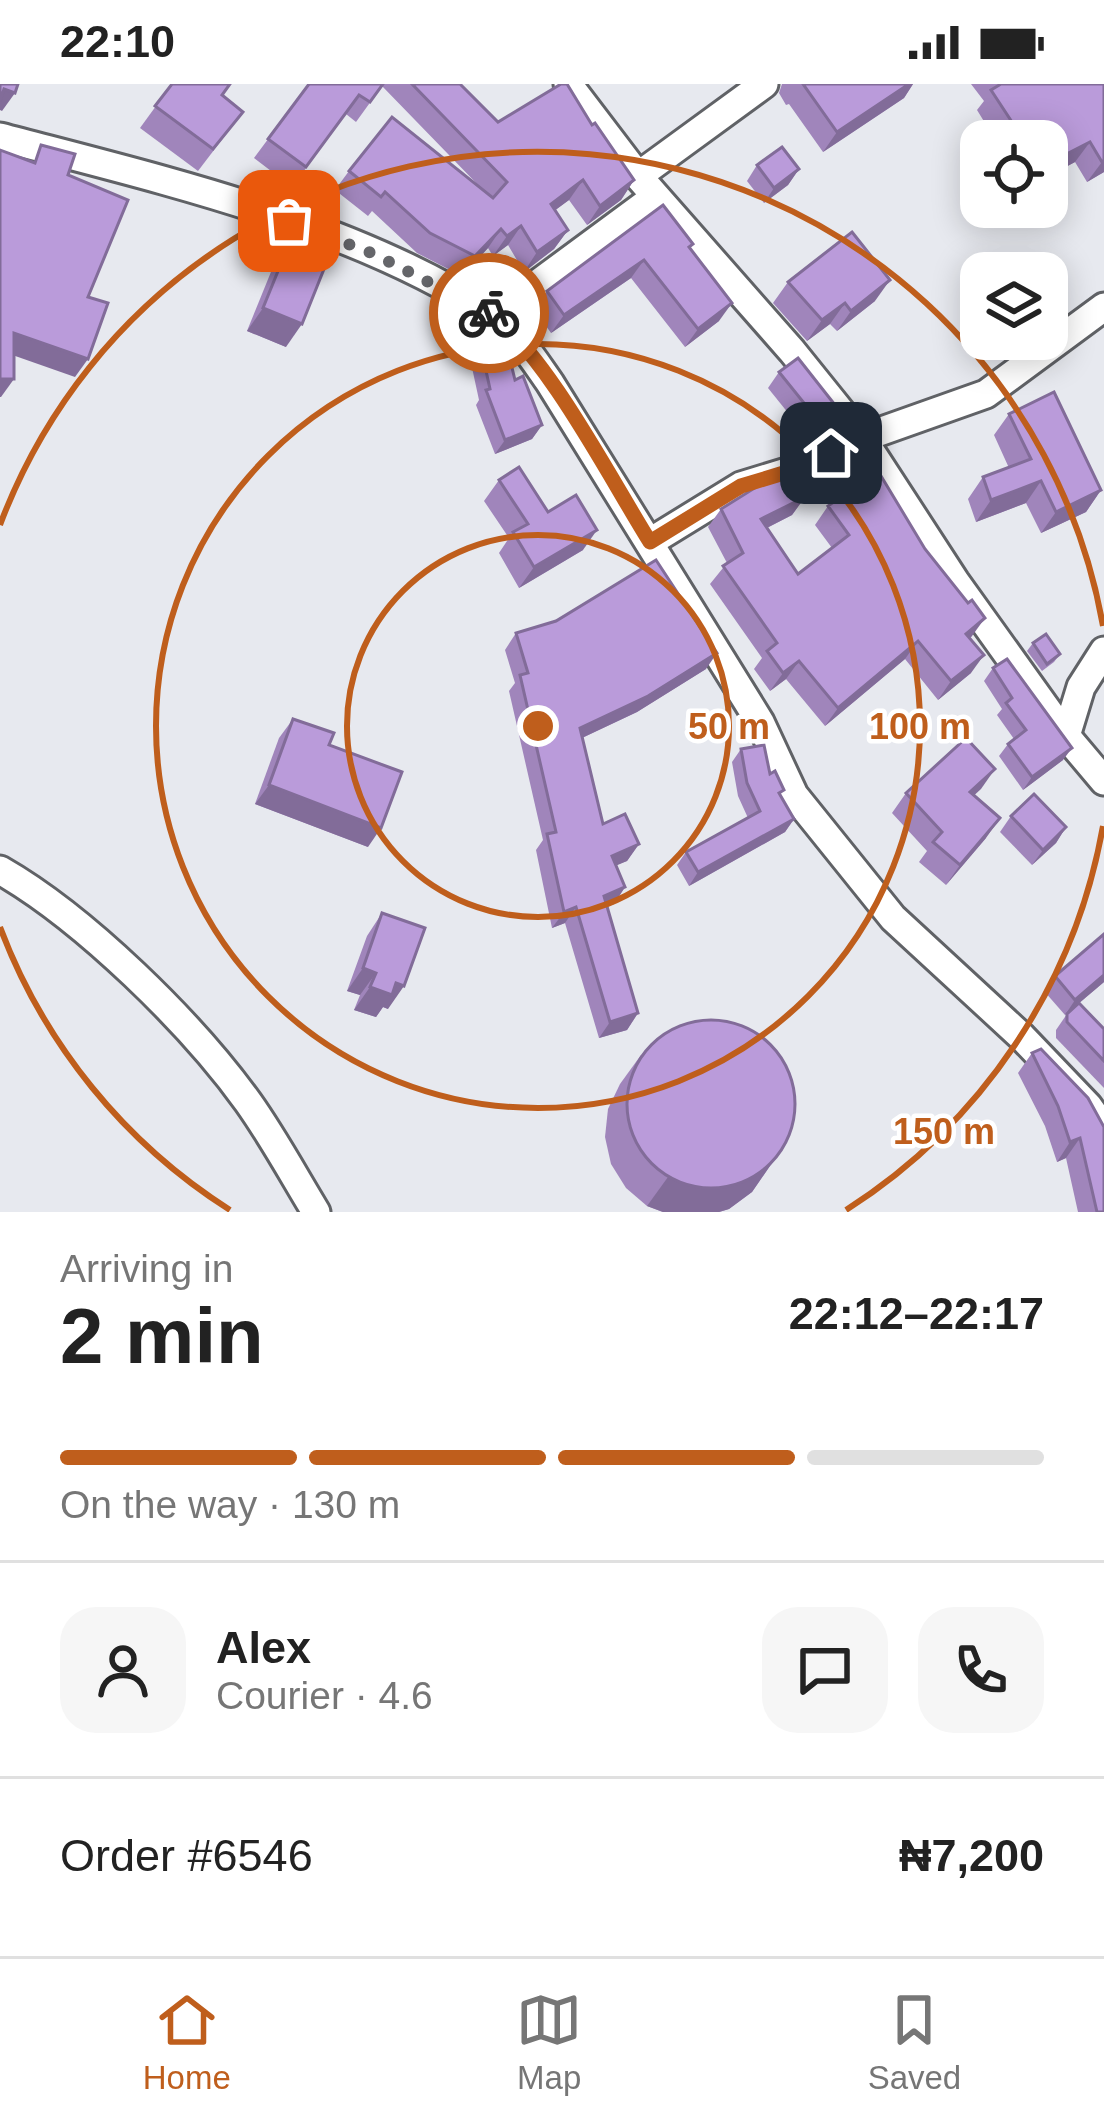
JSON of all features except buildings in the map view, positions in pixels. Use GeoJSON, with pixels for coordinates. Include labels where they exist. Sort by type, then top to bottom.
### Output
{"type":"FeatureCollection","features":[{"type":"Feature","properties":{"kind":"street"},"geometry":{"type":"LineString","coordinates":[[568,84],[646,187],[792,351],[862,438],[955,580],[1066,736],[1104,781]]}},
{"type":"Feature","properties":{"kind":"street"},"geometry":{"type":"LineString","coordinates":[[494,316],[764,84]]}},
{"type":"Feature","properties":{"kind":"street"},"geometry":{"type":"LineString","coordinates":[[0,137],[136,173],[347,242],[494,316],[550,383],[650,542],[760,722],[794,795],[892,918],[1022,1037],[1104,1129]]}},
{"type":"Feature","properties":{"kind":"street"},"geometry":{"type":"LineString","coordinates":[[650,542],[741,486],[800,468],[862,438],[986,394],[1104,307]]}},
{"type":"Feature","properties":{"kind":"street"},"geometry":{"type":"LineString","coordinates":[[1066,736],[1081,687],[1104,651]]}},
{"type":"Feature","properties":{"kind":"street"},"geometry":{"type":"LineString","coordinates":[[0,870],[73,920],[162,1003],[247,1101],[316,1212]]}},
{"type":"Feature","properties":{"kind":"way so far"},"geometry":{"type":"LineString","coordinates":[[289,221],[374,254],[489,313]]}},
{"type":"Feature","properties":{"kind":"route"},"geometry":{"type":"LineString","coordinates":[[489,313],[522,344],[550,383],[650,542],[741,486],[831,453]]}}]}
